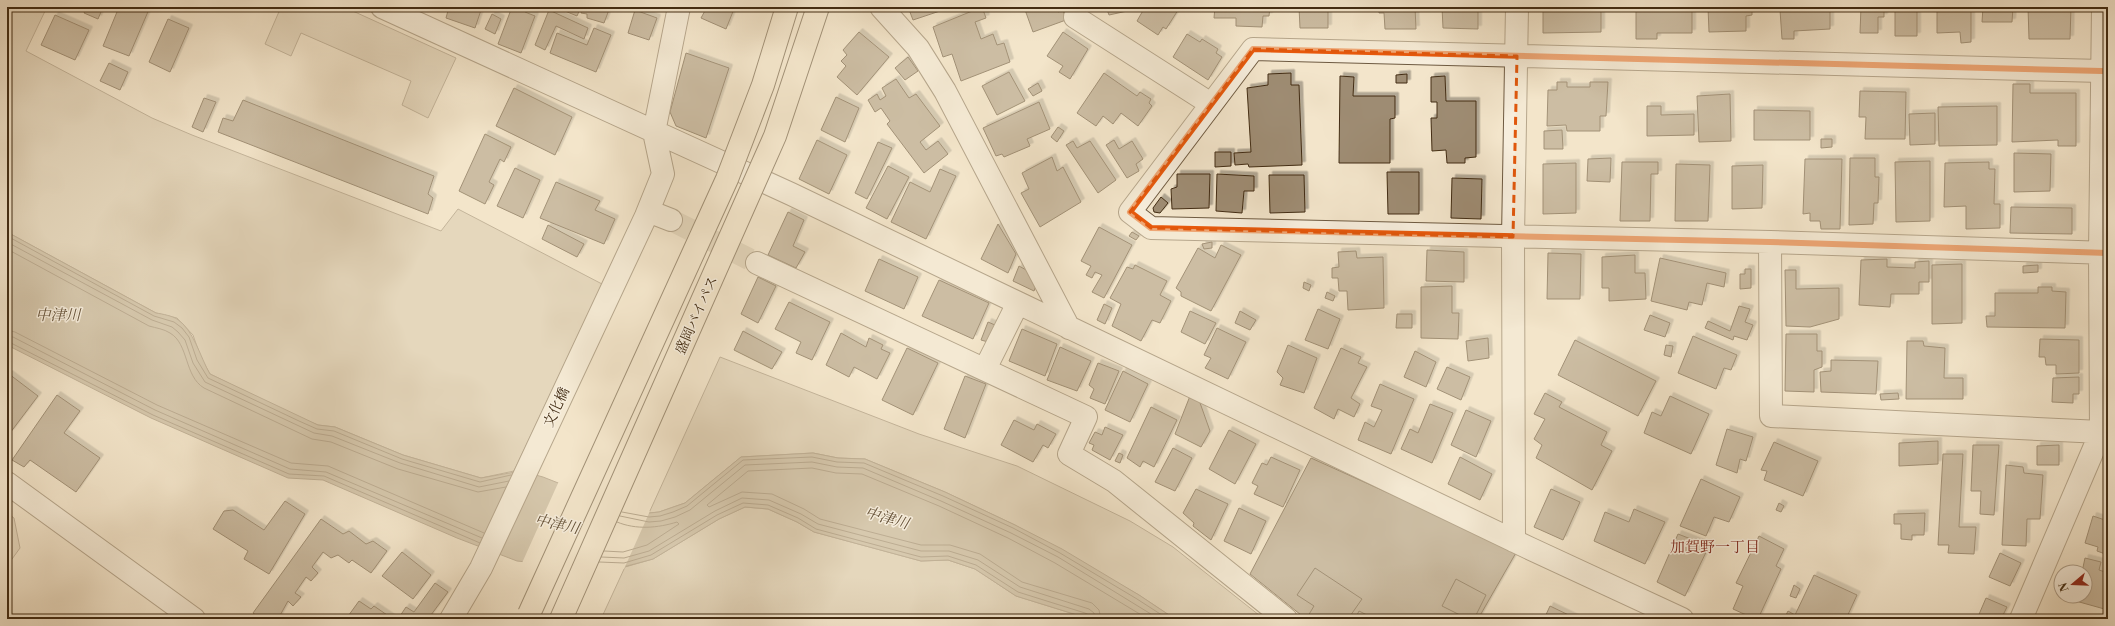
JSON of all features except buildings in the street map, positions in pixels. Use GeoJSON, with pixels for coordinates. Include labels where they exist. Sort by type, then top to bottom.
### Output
{"type":"FeatureCollection","features":[{"type":"Feature","properties":{"kind":"highway","name":"盛岡バイパス"},"geometry":{"type":"LineString","coordinates":[[529,614],[727,179],[763,85],[787,7]]}},
{"type":"Feature","properties":{"kind":"highway","name":"盛岡バイパス"},"geometry":{"type":"LineString","coordinates":[[561,619],[775,136],[818,7]]}},
{"type":"Feature","properties":{"kind":"street"},"geometry":{"type":"LineString","coordinates":[[382,7],[654,132],[704,153],[1514,541],[1682,619]]}},
{"type":"Feature","properties":{"kind":"street"},"geometry":{"type":"LineString","coordinates":[[654,132],[679,7]]}},
{"type":"Feature","properties":{"kind":"street"},"geometry":{"type":"LineString","coordinates":[[881,7],[918,48],[945,92],[1069,328]]}},
{"type":"Feature","properties":{"kind":"street"},"geometry":{"type":"LineString","coordinates":[[1514,541],[1513,237],[1517,7]]}},
{"type":"Feature","properties":{"kind":"street"},"geometry":{"type":"LineString","coordinates":[[2021,619],[2101,432],[2104,253],[2102,70],[2105,8]]}},
{"type":"Feature","properties":{"kind":"street"},"geometry":{"type":"LineString","coordinates":[[1075,17],[1211,104]]}},
{"type":"Feature","properties":{"kind":"street"},"geometry":{"type":"LineString","coordinates":[[2102,70],[1253,49],[1130,212],[1151,228],[1770,242],[2104,253]]}},
{"type":"Feature","properties":{"kind":"street","name":"文化橋"},"geometry":{"type":"LineString","coordinates":[[456,610],[481,568],[648,211],[663,174],[654,132]]}},
{"type":"Feature","properties":{"kind":"street"},"geometry":{"type":"LineString","coordinates":[[648,211],[671,220]]}},
{"type":"Feature","properties":{"kind":"street"},"geometry":{"type":"LineString","coordinates":[[1770,242],[1771,416],[2101,432]]}},
{"type":"Feature","properties":{"kind":"street"},"geometry":{"type":"LineString","coordinates":[[757,263],[985,368],[1086,417],[1069,454],[1114,481],[1286,619]]}},
{"type":"Feature","properties":{"kind":"street"},"geometry":{"type":"LineString","coordinates":[[985,368],[1018,303]]}},
{"type":"Feature","properties":{"kind":"street"},"geometry":{"type":"LineString","coordinates":[[7,483],[194,619]]}},
{"type":"Feature","properties":{"kind":"highlighted area"},"geometry":{"type":"Polygon","coordinates":[[[1253,49],[1517,56],[1513,237],[1151,228],[1130,212],[1253,49]]]}},
{"type":"Feature","properties":{"kind":"shaded area"},"geometry":{"type":"Polygon","coordinates":[[[7,7],[43,7],[46,9],[26,51],[152,118],[192,135],[441,231],[458,209],[602,284],[514,471],[481,478],[403,455],[335,427],[318,425],[300,418],[210,374],[201,358],[193,335],[177,318],[156,313],[7,232],[7,7]]]}},
{"type":"Feature","properties":{"kind":"shaded area"},"geometry":{"type":"Polygon","coordinates":[[[281,7],[344,7],[456,58],[428,118],[402,105],[411,81],[301,33],[291,56],[265,44],[281,7]]]}},
{"type":"Feature","properties":{"kind":"shaded area"},"geometry":{"type":"Polygon","coordinates":[[[720,357],[919,434],[1017,466],[1130,521],[1173,547],[1264,619],[1175,619],[1139,595],[1015,525],[945,492],[865,459],[838,458],[813,453],[741,457],[685,503],[659,512],[649,513],[720,357]]]}},
{"type":"Feature","properties":{"kind":"shaded area"},"geometry":{"type":"Polygon","coordinates":[[[745,507],[768,509],[797,522],[814,532],[921,561],[948,560],[975,569],[1016,596],[1090,619],[601,619],[625,567],[653,559],[719,519],[745,507]]]}},
{"type":"Feature","properties":{"kind":"shaded area"},"geometry":{"type":"Polygon","coordinates":[[[7,513],[14,518],[20,548],[7,566],[7,513]]]}},
{"type":"Feature","properties":{"kind":"water","name":"中津川"},"geometry":{"type":"Polygon","coordinates":[[[7,232],[156,313],[177,319],[188,330],[210,374],[318,425],[335,427],[403,455],[481,478],[521,471],[543,477],[627,510],[649,513],[659,512],[685,503],[741,457],[813,453],[838,458],[865,459],[945,492],[1062,549],[1139,595],[1175,619],[1090,619],[1016,596],[975,569],[948,560],[921,561],[814,532],[797,522],[768,509],[745,507],[719,519],[653,559],[627,566],[568,566],[517,561],[457,538],[323,480],[288,478],[151,418],[7,345],[7,232]]]}},
{"type":"Feature","properties":{"kind":"pier"},"geometry":{"type":"Polygon","coordinates":[[[559,481],[628,508],[650,511],[624,569],[568,568],[522,563],[559,481]]]}},
{"type":"Feature","properties":{"kind":"tunnel"},"geometry":{"type":"LineString","coordinates":[[671,220],[757,263]]}},
{"type":"Feature","properties":{"kind":"cycle path"},"geometry":{"type":"LineString","coordinates":[[2102,71],[1253,49],[1130,212],[1151,228],[1770,242],[2108,253]]}},
{"type":"Feature","properties":{"kind":"district","name":"加賀野一丁目"},"geometry":{"type":"Point","coordinates":[1715,547]}}]}
